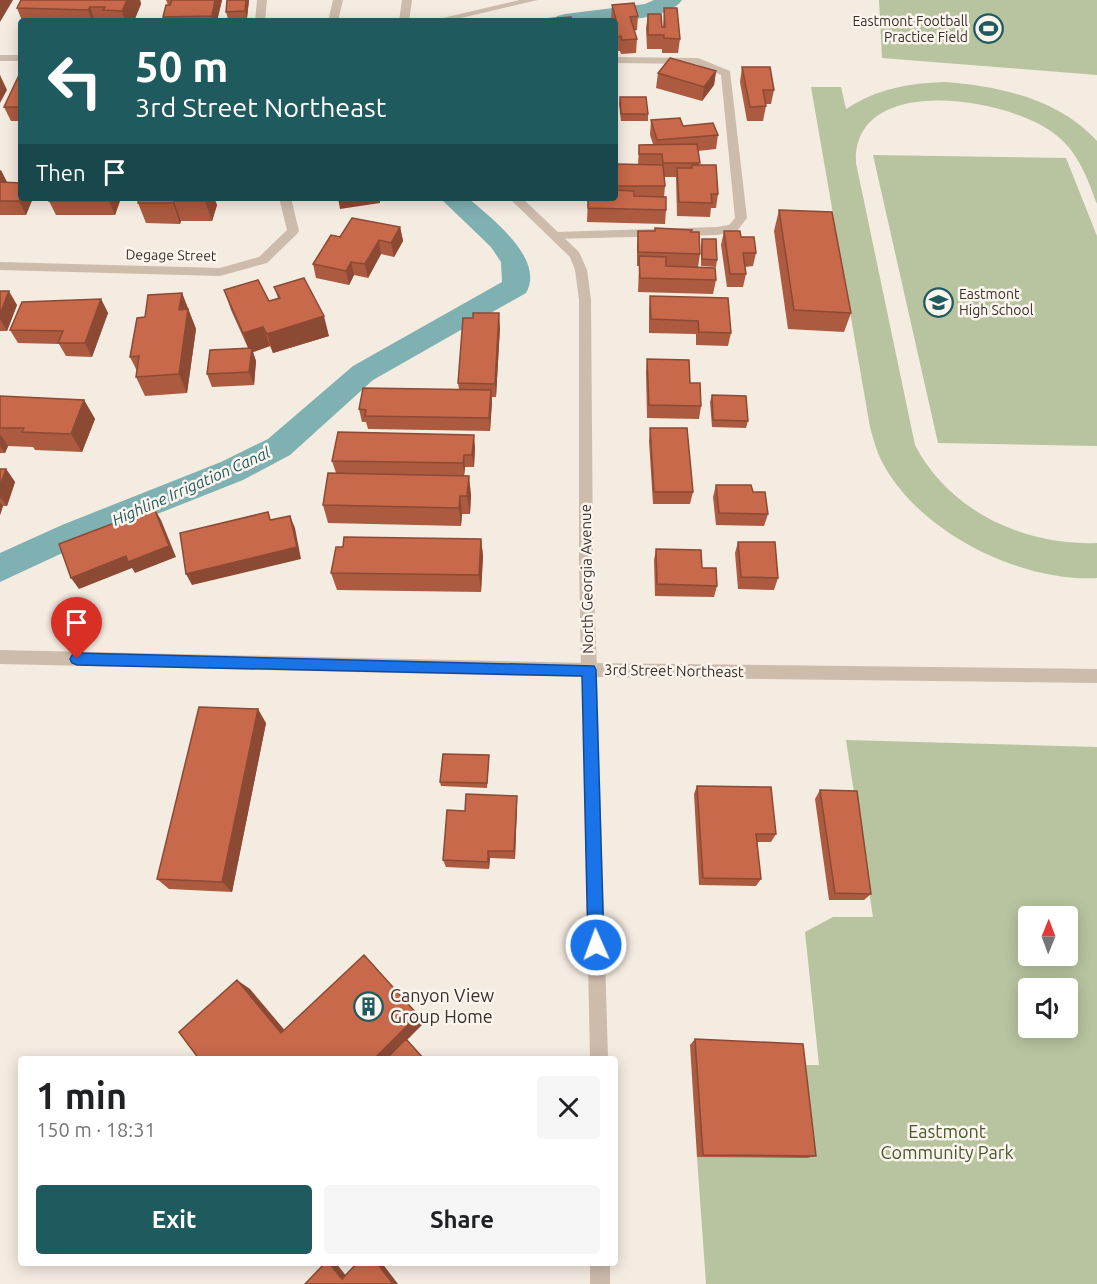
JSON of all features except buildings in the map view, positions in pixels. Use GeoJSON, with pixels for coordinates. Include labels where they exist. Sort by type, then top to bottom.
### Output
{"type":"FeatureCollection","features":[{"type":"Feature","properties":{"kind":"street"},"geometry":{"type":"LineString","coordinates":[[260,18],[262,0]]}},
{"type":"Feature","properties":{"kind":"street"},"geometry":{"type":"LineString","coordinates":[[334,18],[338,0]]}},
{"type":"Feature","properties":{"kind":"street"},"geometry":{"type":"LineString","coordinates":[[404,18],[407,0]]}},
{"type":"Feature","properties":{"kind":"street"},"geometry":{"type":"LineString","coordinates":[[449,18],[533,0]]}},
{"type":"Feature","properties":{"kind":"street"},"geometry":{"type":"LineString","coordinates":[[0,58],[18,58]]}},
{"type":"Feature","properties":{"kind":"street"},"geometry":{"type":"LineString","coordinates":[[555,236],[717,231],[733,228],[741,218],[726,73],[710,64],[698,61],[618,60]]}},
{"type":"Feature","properties":{"kind":"street","name":"Degage Street"},"geometry":{"type":"LineString","coordinates":[[0,266],[220,272],[263,260],[293,231],[286,201]]}},
{"type":"Feature","properties":{"kind":"street","name":"North Georgia Avenue"},"geometry":{"type":"LineString","coordinates":[[518,201],[575,255],[581,270],[585,300],[586,560],[599,1056]]}},
{"type":"Feature","properties":{"kind":"street","name":"3rd Street Northeast"},"geometry":{"type":"LineString","coordinates":[[0,657],[589,670],[1097,676]]}},
{"type":"Feature","properties":{"kind":"street"},"geometry":{"type":"LineString","coordinates":[[600,1266],[600,1284]]}},
{"type":"Feature","properties":{"kind":"green space","name":"Eastmont Football Practice Field"},"geometry":{"type":"Polygon","coordinates":[[[879,0],[1097,0],[1097,75],[882,58],[879,0]]]}},
{"type":"Feature","properties":{"kind":"green space"},"geometry":{"type":"Polygon","coordinates":[[[945,82],[986,87],[1027,97],[1065,115],[1082,127],[1097,141],[1097,204],[1081,166],[1064,142],[1034,122],[1004,111],[971,103],[937,101],[905,104],[879,115],[862,134],[856,163],[915,445],[930,468],[948,489],[968,506],[991,520],[1016,531],[1043,538],[1097,543],[1097,578],[1068,577],[1038,572],[1008,563],[950,534],[903,493],[881,459],[870,427],[811,87],[841,87],[846,109],[869,96],[893,88],[945,82]]]}},
{"type":"Feature","properties":{"kind":"green space"},"geometry":{"type":"Polygon","coordinates":[[[873,155],[1066,158],[1097,236],[1097,446],[938,443],[873,155]]]}},
{"type":"Feature","properties":{"kind":"green space","name":"Eastmont Community Park"},"geometry":{"type":"Polygon","coordinates":[[[846,740],[1097,747],[1097,1284],[706,1284],[697,1157],[807,1157],[797,1065],[819,1065],[805,932],[833,917],[873,917],[846,740]]]}},
{"type":"Feature","properties":{"kind":"waterway","name":"Highline Irrigation Canal"},"geometry":{"type":"LineString","coordinates":[[588,18],[650,10],[671,0]]}},
{"type":"Feature","properties":{"kind":"waterway","name":"Highline Irrigation Canal"},"geometry":{"type":"LineString","coordinates":[[0,568],[73,534],[232,471],[279,447],[363,373],[516,286],[514,262],[500,241],[456,201]]}},
{"type":"Feature","properties":{"kind":"place","name":"Eastmont Football Practice Field"},"geometry":{"type":"Point","coordinates":[989,29]}},
{"type":"Feature","properties":{"kind":"place","name":"Eastmont High School"},"geometry":{"type":"Point","coordinates":[938,302]}},
{"type":"Feature","properties":{"kind":"place","name":"Canyon View Group Home"},"geometry":{"type":"Point","coordinates":[369,1006]}},
{"type":"Feature","properties":{"kind":"route"},"geometry":{"type":"LineString","coordinates":[[77,659],[589,670],[596,945]]}}]}
